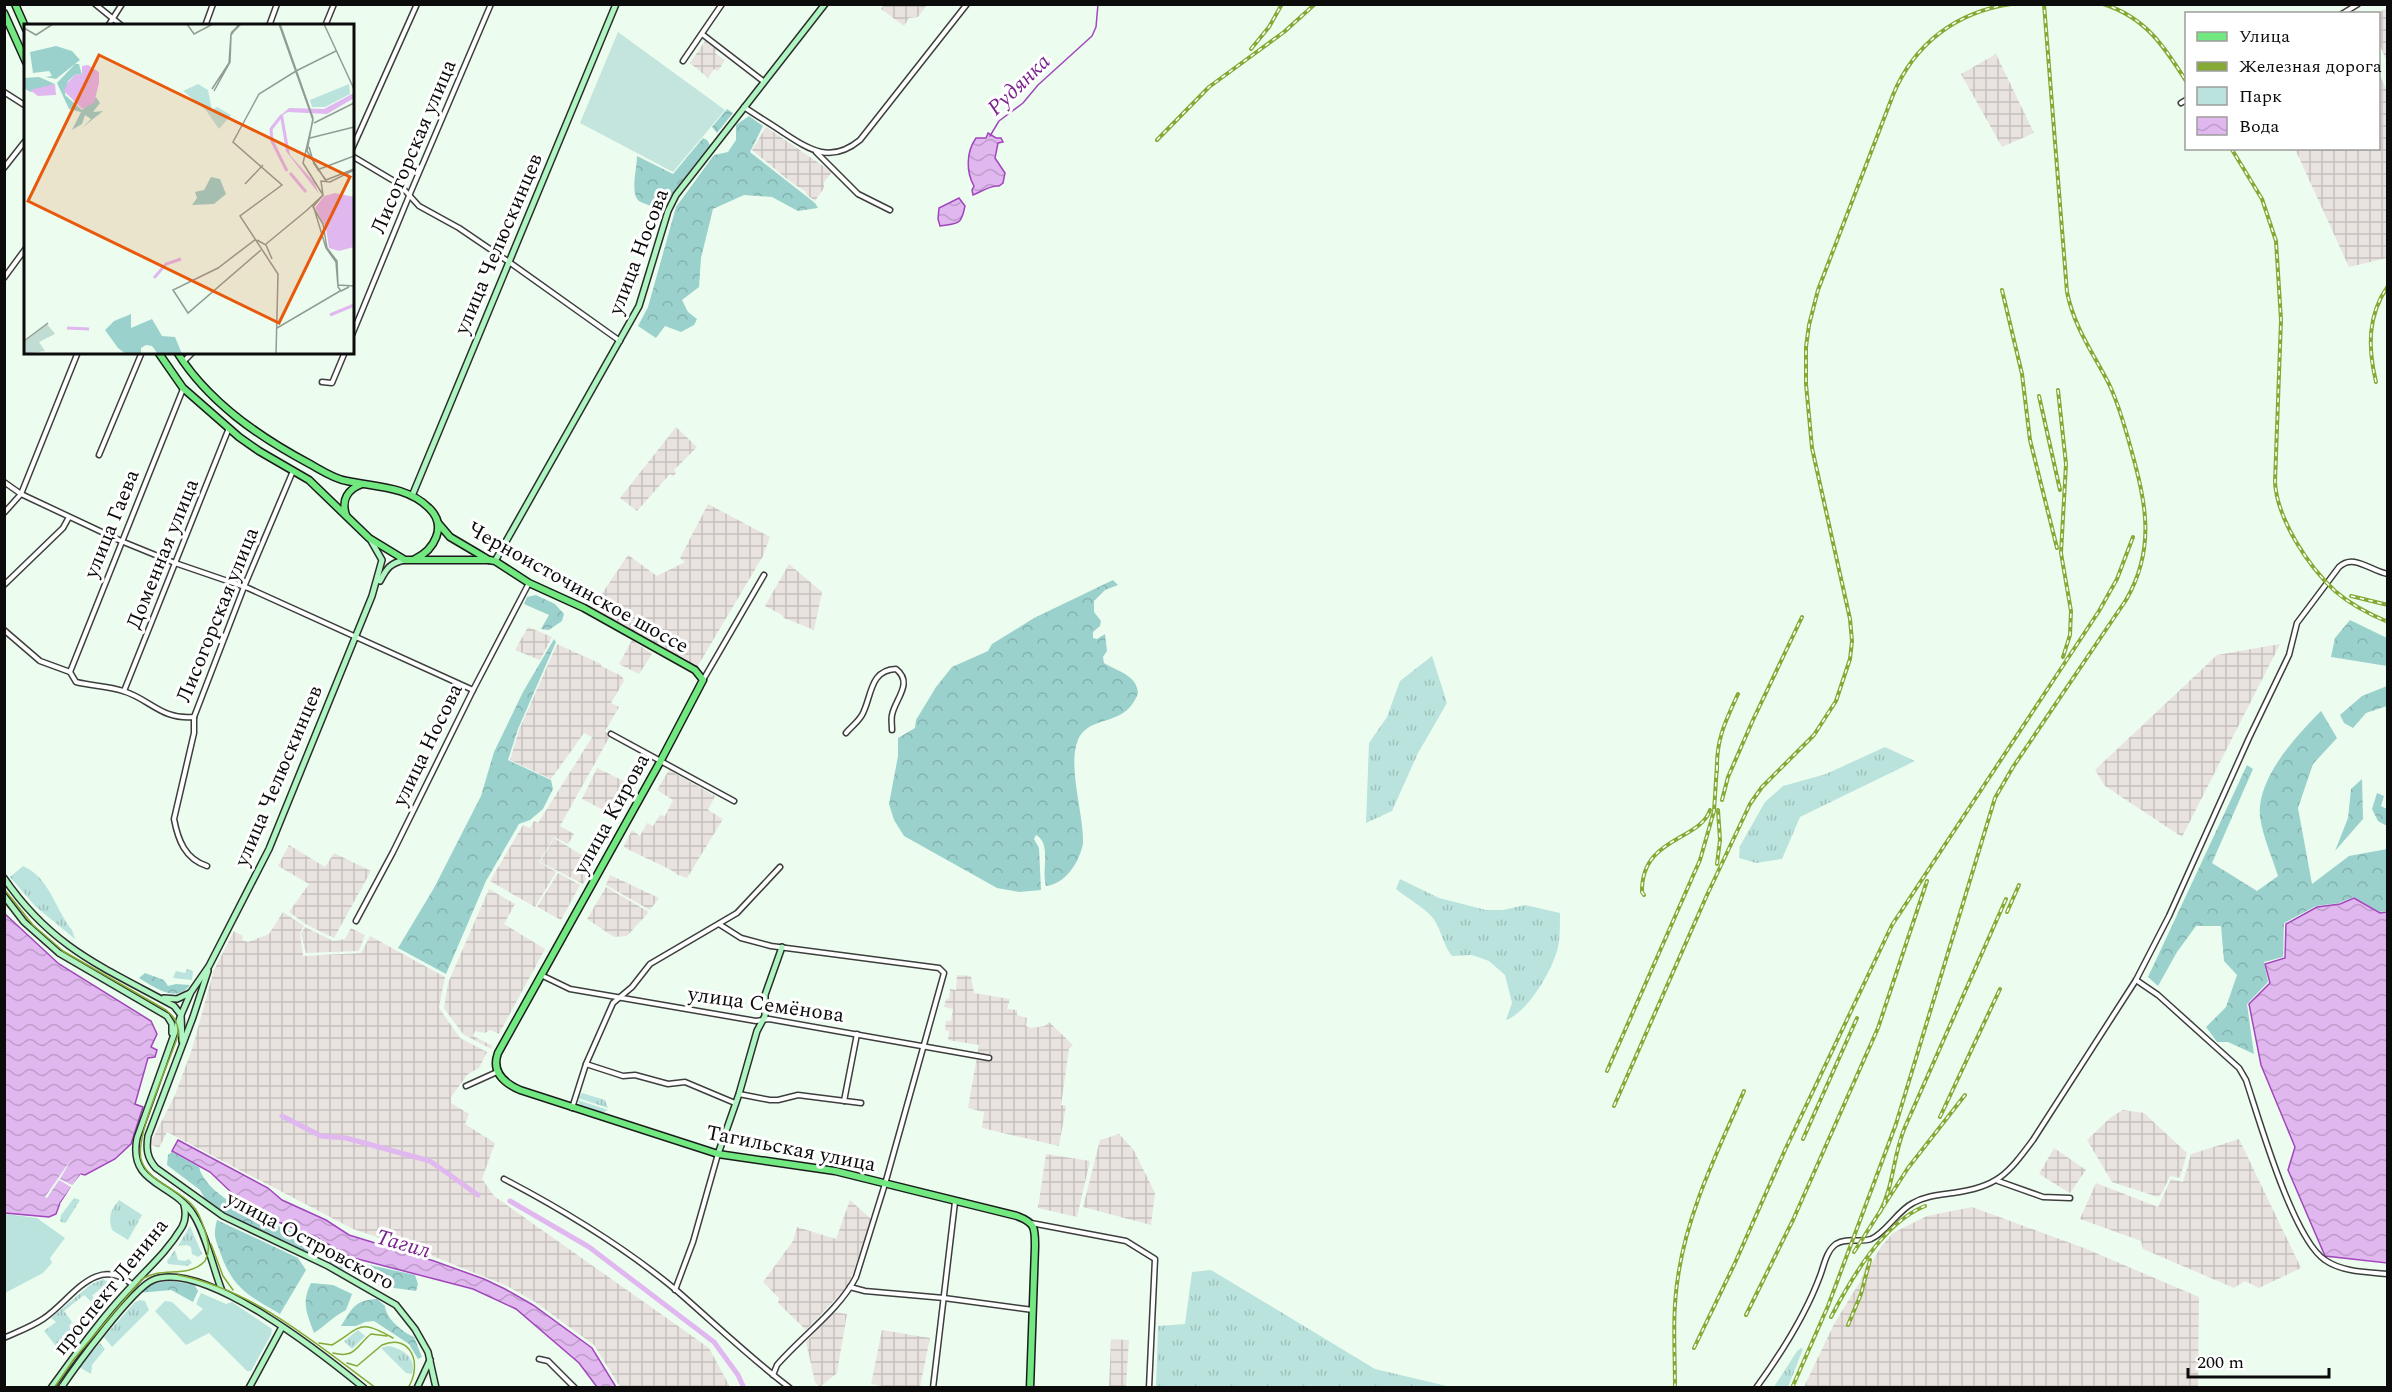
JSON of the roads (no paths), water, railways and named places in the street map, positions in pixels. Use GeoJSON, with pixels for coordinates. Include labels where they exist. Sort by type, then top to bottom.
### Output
{"type":"FeatureCollection","features":[{"type":"Feature","properties":{"kind":"main road"},"geometry":{"type":"LineString","coordinates":[[15,4],[24,24]]}},
{"type":"Feature","properties":{"kind":"main road","name":"улица Челюскинцев"},"geometry":{"type":"LineString","coordinates":[[412,496],[616,4]]}},
{"type":"Feature","properties":{"kind":"main road","name":"улица Носова"},"geometry":{"type":"LineString","coordinates":[[492,561],[620,342],[645,291],[672,204],[695,169],[743,106],[825,4]]}},
{"type":"Feature","properties":{"kind":"main road"},"geometry":{"type":"LineString","coordinates":[[4,13],[24,58]]}},
{"type":"Feature","properties":{"kind":"main road"},"geometry":{"type":"LineString","coordinates":[[160,354],[183,388],[259,451],[309,480],[369,538],[405,560],[492,561]]}},
{"type":"Feature","properties":{"kind":"main road"},"geometry":{"type":"LineString","coordinates":[[178,354],[214,398],[268,440],[332,476],[412,496],[428,507],[438,523],[437,535],[433,546],[414,560]]}},
{"type":"Feature","properties":{"kind":"main road"},"geometry":{"type":"LineString","coordinates":[[347,516],[344,509],[347,496],[355,487],[366,483]]}},
{"type":"Feature","properties":{"kind":"main road","name":"Черноисточинское шоссе"},"geometry":{"type":"LineString","coordinates":[[438,523],[450,537],[529,583],[622,628],[694,670],[703,680]]}},
{"type":"Feature","properties":{"kind":"main road","name":"улица Челюскинцев"},"geometry":{"type":"LineString","coordinates":[[369,538],[382,560],[372,596]]}},
{"type":"Feature","properties":{"kind":"main road","name":"улица Челюскинцев"},"geometry":{"type":"LineString","coordinates":[[147,1176],[136,1161],[136,1146],[181,1015],[191,992],[209,966],[269,849],[372,596],[386,568],[392,562],[405,560]]}},
{"type":"Feature","properties":{"kind":"main road","name":"улица Кирова"},"geometry":{"type":"LineString","coordinates":[[497,1072],[498,1053],[660,762],[703,680]]}},
{"type":"Feature","properties":{"kind":"main road"},"geometry":{"type":"LineString","coordinates":[[4,878],[30,912],[71,949],[174,1006],[181,1015],[182,1046]]}},
{"type":"Feature","properties":{"kind":"main road"},"geometry":{"type":"LineString","coordinates":[[4,896],[24,921],[59,953],[160,1010],[169,1018],[173,1029],[172,1038]]}},
{"type":"Feature","properties":{"kind":"main road"},"geometry":{"type":"LineString","coordinates":[[718,1154],[739,1094],[757,1030],[765,1016],[767,988],[782,947]]}},
{"type":"Feature","properties":{"kind":"main road","name":"улица Челюскинцев"},"geometry":{"type":"LineString","coordinates":[[156,1168],[147,1153],[148,1136],[204,989],[209,966]]}},
{"type":"Feature","properties":{"kind":"main road"},"geometry":{"type":"LineString","coordinates":[[160,998],[177,999],[191,992]]}},
{"type":"Feature","properties":{"kind":"main road","name":"Тагильская улица"},"geometry":{"type":"LineString","coordinates":[[497,1072],[512,1086],[572,1108],[718,1154],[810,1166],[1017,1216],[1031,1222]]}},
{"type":"Feature","properties":{"kind":"main road","name":"улица Островского"},"geometry":{"type":"LineString","coordinates":[[156,1168],[223,1216],[328,1266],[396,1305],[415,1329],[430,1360],[436,1388]]}},
{"type":"Feature","properties":{"kind":"main road","name":"улица Островского"},"geometry":{"type":"LineString","coordinates":[[147,1176],[183,1203],[197,1221],[222,1291]]}},
{"type":"Feature","properties":{"kind":"main road","name":"проспект Ленина"},"geometry":{"type":"LineString","coordinates":[[51,1388],[79,1348],[133,1285],[159,1259],[183,1225],[186,1211],[183,1203]]}},
{"type":"Feature","properties":{"kind":"main road"},"geometry":{"type":"LineString","coordinates":[[1030,1388],[1035,1235],[1031,1222]]}},
{"type":"Feature","properties":{"kind":"main road","name":"проспект Ленина"},"geometry":{"type":"LineString","coordinates":[[61,1388],[86,1353],[144,1286],[157,1279],[182,1278],[222,1291]]}},
{"type":"Feature","properties":{"kind":"main road"},"geometry":{"type":"LineString","coordinates":[[222,1291],[282,1327],[364,1388]]}},
{"type":"Feature","properties":{"kind":"main road"},"geometry":{"type":"LineString","coordinates":[[249,1388],[282,1327]]}},
{"type":"Feature","properties":{"kind":"main road"},"geometry":{"type":"LineString","coordinates":[[417,1388],[430,1360]]}},
{"type":"Feature","properties":{"kind":"street"},"geometry":{"type":"LineString","coordinates":[[95,4],[119,24]]}},
{"type":"Feature","properties":{"kind":"street"},"geometry":{"type":"LineString","coordinates":[[109,24],[122,4]]}},
{"type":"Feature","properties":{"kind":"street"},"geometry":{"type":"LineString","coordinates":[[206,24],[213,4]]}},
{"type":"Feature","properties":{"kind":"street"},"geometry":{"type":"LineString","coordinates":[[270,24],[277,4]]}},
{"type":"Feature","properties":{"kind":"street"},"geometry":{"type":"LineString","coordinates":[[327,24],[334,4]]}},
{"type":"Feature","properties":{"kind":"street"},"geometry":{"type":"LineString","coordinates":[[354,145],[417,4]]}},
{"type":"Feature","properties":{"kind":"street","name":"Лисогорская улица"},"geometry":{"type":"LineString","coordinates":[[354,330],[491,4]]}},
{"type":"Feature","properties":{"kind":"street"},"geometry":{"type":"LineString","coordinates":[[683,61],[723,4]]}},
{"type":"Feature","properties":{"kind":"street"},"geometry":{"type":"LineString","coordinates":[[743,106],[810,150],[837,152],[854,145],[968,4]]}},
{"type":"Feature","properties":{"kind":"street"},"geometry":{"type":"LineString","coordinates":[[2345,12],[2358,4]]}},
{"type":"Feature","properties":{"kind":"street"},"geometry":{"type":"LineString","coordinates":[[702,34],[764,81]]}},
{"type":"Feature","properties":{"kind":"street"},"geometry":{"type":"LineString","coordinates":[[4,92],[24,105]]}},
{"type":"Feature","properties":{"kind":"street"},"geometry":{"type":"LineString","coordinates":[[2181,103],[2185,101]]}},
{"type":"Feature","properties":{"kind":"street"},"geometry":{"type":"LineString","coordinates":[[4,168],[24,143]]}},
{"type":"Feature","properties":{"kind":"street"},"geometry":{"type":"LineString","coordinates":[[816,152],[858,194],[890,210]]}},
{"type":"Feature","properties":{"kind":"street"},"geometry":{"type":"LineString","coordinates":[[354,157],[399,184],[419,206],[459,228],[620,342]]}},
{"type":"Feature","properties":{"kind":"street"},"geometry":{"type":"LineString","coordinates":[[4,278],[24,251]]}},
{"type":"Feature","properties":{"kind":"street"},"geometry":{"type":"LineString","coordinates":[[4,513],[21,494],[77,354]]}},
{"type":"Feature","properties":{"kind":"street"},"geometry":{"type":"LineString","coordinates":[[99,455],[141,354]]}},
{"type":"Feature","properties":{"kind":"street"},"geometry":{"type":"LineString","coordinates":[[183,362],[191,354]]}},
{"type":"Feature","properties":{"kind":"street"},"geometry":{"type":"LineString","coordinates":[[322,382],[330,385],[332,383],[344,354]]}},
{"type":"Feature","properties":{"kind":"street","name":"улица Гаева"},"geometry":{"type":"LineString","coordinates":[[70,672],[183,388]]}},
{"type":"Feature","properties":{"kind":"street","name":"Доменная улица"},"geometry":{"type":"LineString","coordinates":[[124,691],[230,428]]}},
{"type":"Feature","properties":{"kind":"street","name":"Лисогорская улица"},"geometry":{"type":"LineString","coordinates":[[207,866],[188,856],[174,819],[194,733],[194,717],[244,587],[293,470]]}},
{"type":"Feature","properties":{"kind":"street"},"geometry":{"type":"LineString","coordinates":[[4,482],[21,494],[69,518],[175,563],[244,587],[356,635],[473,690]]}},
{"type":"Feature","properties":{"kind":"street"},"geometry":{"type":"LineString","coordinates":[[4,585],[63,528],[69,518]]}},
{"type":"Feature","properties":{"kind":"street"},"geometry":{"type":"LineString","coordinates":[[1756,1388],[1805,1310],[1816,1288],[1828,1253],[1834,1246],[1842,1241],[1874,1237],[1900,1211],[1918,1200],[1981,1188],[1998,1180],[2017,1161],[2033,1140],[2136,980],[2169,915],[2289,655],[2297,623],[2339,567],[2347,560],[2353,560],[2388,574]]}},
{"type":"Feature","properties":{"kind":"street","name":"улица Кирова"},"geometry":{"type":"LineString","coordinates":[[703,680],[764,575]]}},
{"type":"Feature","properties":{"kind":"street","name":"улица Носова"},"geometry":{"type":"LineString","coordinates":[[356,921],[529,583]]}},
{"type":"Feature","properties":{"kind":"street"},"geometry":{"type":"LineString","coordinates":[[4,630],[40,661],[70,672],[76,682],[124,691],[179,718],[194,717]]}},
{"type":"Feature","properties":{"kind":"street"},"geometry":{"type":"LineString","coordinates":[[846,733],[861,717],[876,678],[888,669],[896,669],[905,682],[891,716],[892,730]]}},
{"type":"Feature","properties":{"kind":"street"},"geometry":{"type":"LineString","coordinates":[[611,734],[734,801]]}},
{"type":"Feature","properties":{"kind":"street"},"geometry":{"type":"LineString","coordinates":[[572,1108],[586,1064],[611,1005],[632,987],[650,964],[737,912],[780,867]]}},
{"type":"Feature","properties":{"kind":"street"},"geometry":{"type":"LineString","coordinates":[[719,924],[741,938],[782,947],[942,969],[945,978],[936,1000],[926,1045],[863,1256],[850,1287],[777,1365],[773,1375]]}},
{"type":"Feature","properties":{"kind":"street","name":"улица Семёнова"},"geometry":{"type":"LineString","coordinates":[[541,975],[570,989],[762,1021],[769,1019],[926,1045],[989,1058]]}},
{"type":"Feature","properties":{"kind":"street"},"geometry":{"type":"LineString","coordinates":[[2136,980],[2158,995],[2239,1068],[2246,1080],[2277,1174],[2302,1232],[2313,1249],[2332,1265],[2388,1274]]}},
{"type":"Feature","properties":{"kind":"street"},"geometry":{"type":"LineString","coordinates":[[844,1101],[857,1034]]}},
{"type":"Feature","properties":{"kind":"street"},"geometry":{"type":"LineString","coordinates":[[586,1064],[623,1076],[635,1075],[668,1084],[685,1082],[735,1103]]}},
{"type":"Feature","properties":{"kind":"street"},"geometry":{"type":"LineString","coordinates":[[466,1086],[497,1072]]}},
{"type":"Feature","properties":{"kind":"street"},"geometry":{"type":"LineString","coordinates":[[739,1094],[778,1100],[798,1095],[861,1103]]}},
{"type":"Feature","properties":{"kind":"street"},"geometry":{"type":"LineString","coordinates":[[675,1290],[693,1242],[718,1154]]}},
{"type":"Feature","properties":{"kind":"street"},"geometry":{"type":"LineString","coordinates":[[504,1179],[598,1232],[675,1290],[790,1388]]}},
{"type":"Feature","properties":{"kind":"street"},"geometry":{"type":"LineString","coordinates":[[1998,1180],[2043,1197],[2070,1198]]}},
{"type":"Feature","properties":{"kind":"street"},"geometry":{"type":"LineString","coordinates":[[933,1388],[955,1202]]}},
{"type":"Feature","properties":{"kind":"street","name":"Тагильская улица"},"geometry":{"type":"LineString","coordinates":[[1031,1222],[1126,1241],[1155,1259],[1149,1388]]}},
{"type":"Feature","properties":{"kind":"street"},"geometry":{"type":"LineString","coordinates":[[4,1338],[44,1319],[92,1277],[112,1274],[133,1285]]}},
{"type":"Feature","properties":{"kind":"street"},"geometry":{"type":"LineString","coordinates":[[850,1287],[865,1291],[944,1298],[1034,1310]]}},
{"type":"Feature","properties":{"kind":"street"},"geometry":{"type":"LineString","coordinates":[[539,1359],[548,1361],[575,1388]]}},
{"type":"Feature","properties":{"kind":"water"},"geometry":{"type":"Polygon","coordinates":[[[988,133],[1001,138],[1003,142],[998,143],[995,158],[1005,173],[1003,183],[973,195],[974,186],[968,168],[970,149],[976,138],[986,138],[988,133]]]}},
{"type":"Feature","properties":{"kind":"water"},"geometry":{"type":"Polygon","coordinates":[[[959,198],[965,206],[960,220],[955,224],[940,226],[939,208],[959,198]]]}},
{"type":"Feature","properties":{"kind":"water"},"geometry":{"type":"Polygon","coordinates":[[[2354,898],[2380,913],[2387,912],[2387,1263],[2325,1256],[2288,1170],[2295,1147],[2261,1065],[2249,1004],[2270,983],[2265,964],[2285,958],[2286,924],[2317,907],[2340,904],[2354,898]]]}},
{"type":"Feature","properties":{"kind":"water"},"geometry":{"type":"Polygon","coordinates":[[[4,913],[59,964],[151,1021],[157,1034],[151,1047],[157,1050],[155,1057],[148,1058],[135,1104],[143,1107],[131,1144],[115,1159],[85,1175],[81,1174],[60,1203],[56,1214],[49,1217],[5,1213],[4,913]]]}},
{"type":"Feature","properties":{"kind":"water"},"geometry":{"type":"Polygon","coordinates":[[[178,1140],[268,1188],[282,1200],[326,1220],[349,1235],[434,1261],[505,1289],[533,1305],[592,1348],[616,1387],[597,1387],[579,1363],[516,1309],[473,1289],[350,1257],[314,1236],[263,1216],[233,1194],[210,1172],[172,1151],[178,1140]]]}},
{"type":"Feature","properties":{"kind":"waterway","name":"Рудянка"},"geometry":{"type":"LineString","coordinates":[[990,136],[999,121],[1023,103],[1038,85],[1092,36],[1096,27],[1098,4]]}},
{"type":"Feature","properties":{"kind":"waterway"},"geometry":{"type":"LineString","coordinates":[[282,1116],[321,1136],[346,1138],[430,1161],[478,1195]]}},
{"type":"Feature","properties":{"kind":"waterway"},"geometry":{"type":"LineString","coordinates":[[510,1201],[589,1247],[714,1342],[738,1375],[744,1388]]}},
{"type":"Feature","properties":{"kind":"tram line"},"geometry":{"type":"LineString","coordinates":[[4,889],[33,925],[63,951],[166,1010],[176,1021],[178,1035],[153,1100],[140,1151],[142,1162],[151,1175],[195,1208],[203,1224],[208,1246],[205,1261],[191,1270],[158,1273],[142,1279],[74,1359],[54,1388]]}},
{"type":"Feature","properties":{"kind":"tram line"},"geometry":{"type":"LineString","coordinates":[[211,1244],[223,1276],[233,1290]]}},
{"type":"Feature","properties":{"kind":"tram line"},"geometry":{"type":"LineString","coordinates":[[178,1275],[206,1282],[258,1305],[307,1336],[376,1388]]}},
{"type":"Feature","properties":{"kind":"tram line"},"geometry":{"type":"LineString","coordinates":[[319,1343],[332,1345],[361,1327],[373,1328],[393,1338]]}},
{"type":"Feature","properties":{"kind":"tram line"},"geometry":{"type":"LineString","coordinates":[[333,1353],[351,1353],[371,1334],[387,1336]]}},
{"type":"Feature","properties":{"kind":"tram line"},"geometry":{"type":"LineString","coordinates":[[347,1363],[357,1366],[382,1345],[392,1342],[400,1343],[412,1353],[414,1361],[412,1379],[408,1388]]}},
{"type":"Feature","properties":{"kind":"railway"},"geometry":{"type":"LineString","coordinates":[[1251,49],[1269,27],[1282,4]]}},
{"type":"Feature","properties":{"kind":"railway"},"geometry":{"type":"LineString","coordinates":[[1157,140],[1209,87],[1284,32],[1315,4]]}},
{"type":"Feature","properties":{"kind":"railway"},"geometry":{"type":"LineString","coordinates":[[1614,1106],[1707,895],[1750,804],[1762,787],[1814,735],[1836,701],[1850,659],[1852,641],[1850,619],[1812,448],[1806,384],[1806,347],[1818,290],[1893,95],[1913,60],[1939,33],[1955,23],[1972,14],[2011,4]]}},
{"type":"Feature","properties":{"kind":"railway"},"geometry":{"type":"LineString","coordinates":[[1792,1388],[1828,1306],[1896,1124],[1995,798],[2013,767],[2126,600],[2142,562],[2145,544],[2144,507],[2129,441],[2113,392],[2079,328],[2067,292],[2044,4]]}},
{"type":"Feature","properties":{"kind":"railway"},"geometry":{"type":"LineString","coordinates":[[2103,4],[2131,17],[2152,34],[2185,79]]}},
{"type":"Feature","properties":{"kind":"railway"},"geometry":{"type":"LineString","coordinates":[[2232,150],[2262,199],[2276,241],[2281,320],[2275,482],[2281,511],[2296,541],[2325,581],[2353,604],[2388,622]]}},
{"type":"Feature","properties":{"kind":"railway"},"geometry":{"type":"LineString","coordinates":[[2376,382],[2371,332],[2376,309],[2388,286]]}},
{"type":"Feature","properties":{"kind":"railway"},"geometry":{"type":"LineString","coordinates":[[2002,290],[2022,374],[2030,440],[2057,548]]}},
{"type":"Feature","properties":{"kind":"railway"},"geometry":{"type":"LineString","coordinates":[[2058,390],[2066,464],[2061,553],[2071,611],[2070,635],[2063,657]]}},
{"type":"Feature","properties":{"kind":"railway"},"geometry":{"type":"LineString","coordinates":[[2039,396],[2060,490]]}},
{"type":"Feature","properties":{"kind":"railway"},"geometry":{"type":"LineString","coordinates":[[1694,1348],[1892,925],[2099,611],[2117,579],[2133,537]]}},
{"type":"Feature","properties":{"kind":"railway"},"geometry":{"type":"LineString","coordinates":[[2351,596],[2388,605]]}},
{"type":"Feature","properties":{"kind":"railway"},"geometry":{"type":"LineString","coordinates":[[1722,800],[1728,777],[1802,617]]}},
{"type":"Feature","properties":{"kind":"railway"},"geometry":{"type":"LineString","coordinates":[[1717,771],[1720,740],[1725,722],[1738,694]]}},
{"type":"Feature","properties":{"kind":"railway"},"geometry":{"type":"LineString","coordinates":[[1607,1071],[1700,860],[1714,811],[1717,765]]}},
{"type":"Feature","properties":{"kind":"railway"},"geometry":{"type":"LineString","coordinates":[[1644,895],[1642,892],[1644,874],[1651,860],[1660,850],[1695,828],[1710,810]]}},
{"type":"Feature","properties":{"kind":"railway"},"geometry":{"type":"LineString","coordinates":[[1717,864],[1720,840],[1718,810]]}},
{"type":"Feature","properties":{"kind":"railway"},"geometry":{"type":"LineString","coordinates":[[1746,1315],[1793,1220],[1878,1028],[1927,881]]}},
{"type":"Feature","properties":{"kind":"railway"},"geometry":{"type":"LineString","coordinates":[[2007,912],[2019,885]]}},
{"type":"Feature","properties":{"kind":"railway"},"geometry":{"type":"LineString","coordinates":[[1880,1212],[1885,1202],[1905,1127],[2006,899]]}},
{"type":"Feature","properties":{"kind":"railway"},"geometry":{"type":"LineString","coordinates":[[1940,1117],[2000,989]]}},
{"type":"Feature","properties":{"kind":"railway"},"geometry":{"type":"LineString","coordinates":[[1803,1139],[1857,1018]]}},
{"type":"Feature","properties":{"kind":"railway"},"geometry":{"type":"LineString","coordinates":[[1675,1388],[1675,1304],[1682,1253],[1696,1205],[1744,1091]]}},
{"type":"Feature","properties":{"kind":"railway"},"geometry":{"type":"LineString","coordinates":[[1854,1252],[1908,1168],[1965,1095]]}},
{"type":"Feature","properties":{"kind":"railway"},"geometry":{"type":"LineString","coordinates":[[1831,1317],[1858,1270],[1882,1239],[1895,1225],[1925,1206]]}},
{"type":"Feature","properties":{"kind":"railway"},"geometry":{"type":"LineString","coordinates":[[1848,1325],[1861,1294],[1870,1260]]}},
{"type":"Feature","properties":{"kind":"water label","name":"Тагил"},"geometry":{"type":"Point","coordinates":[403,1244]}}]}
